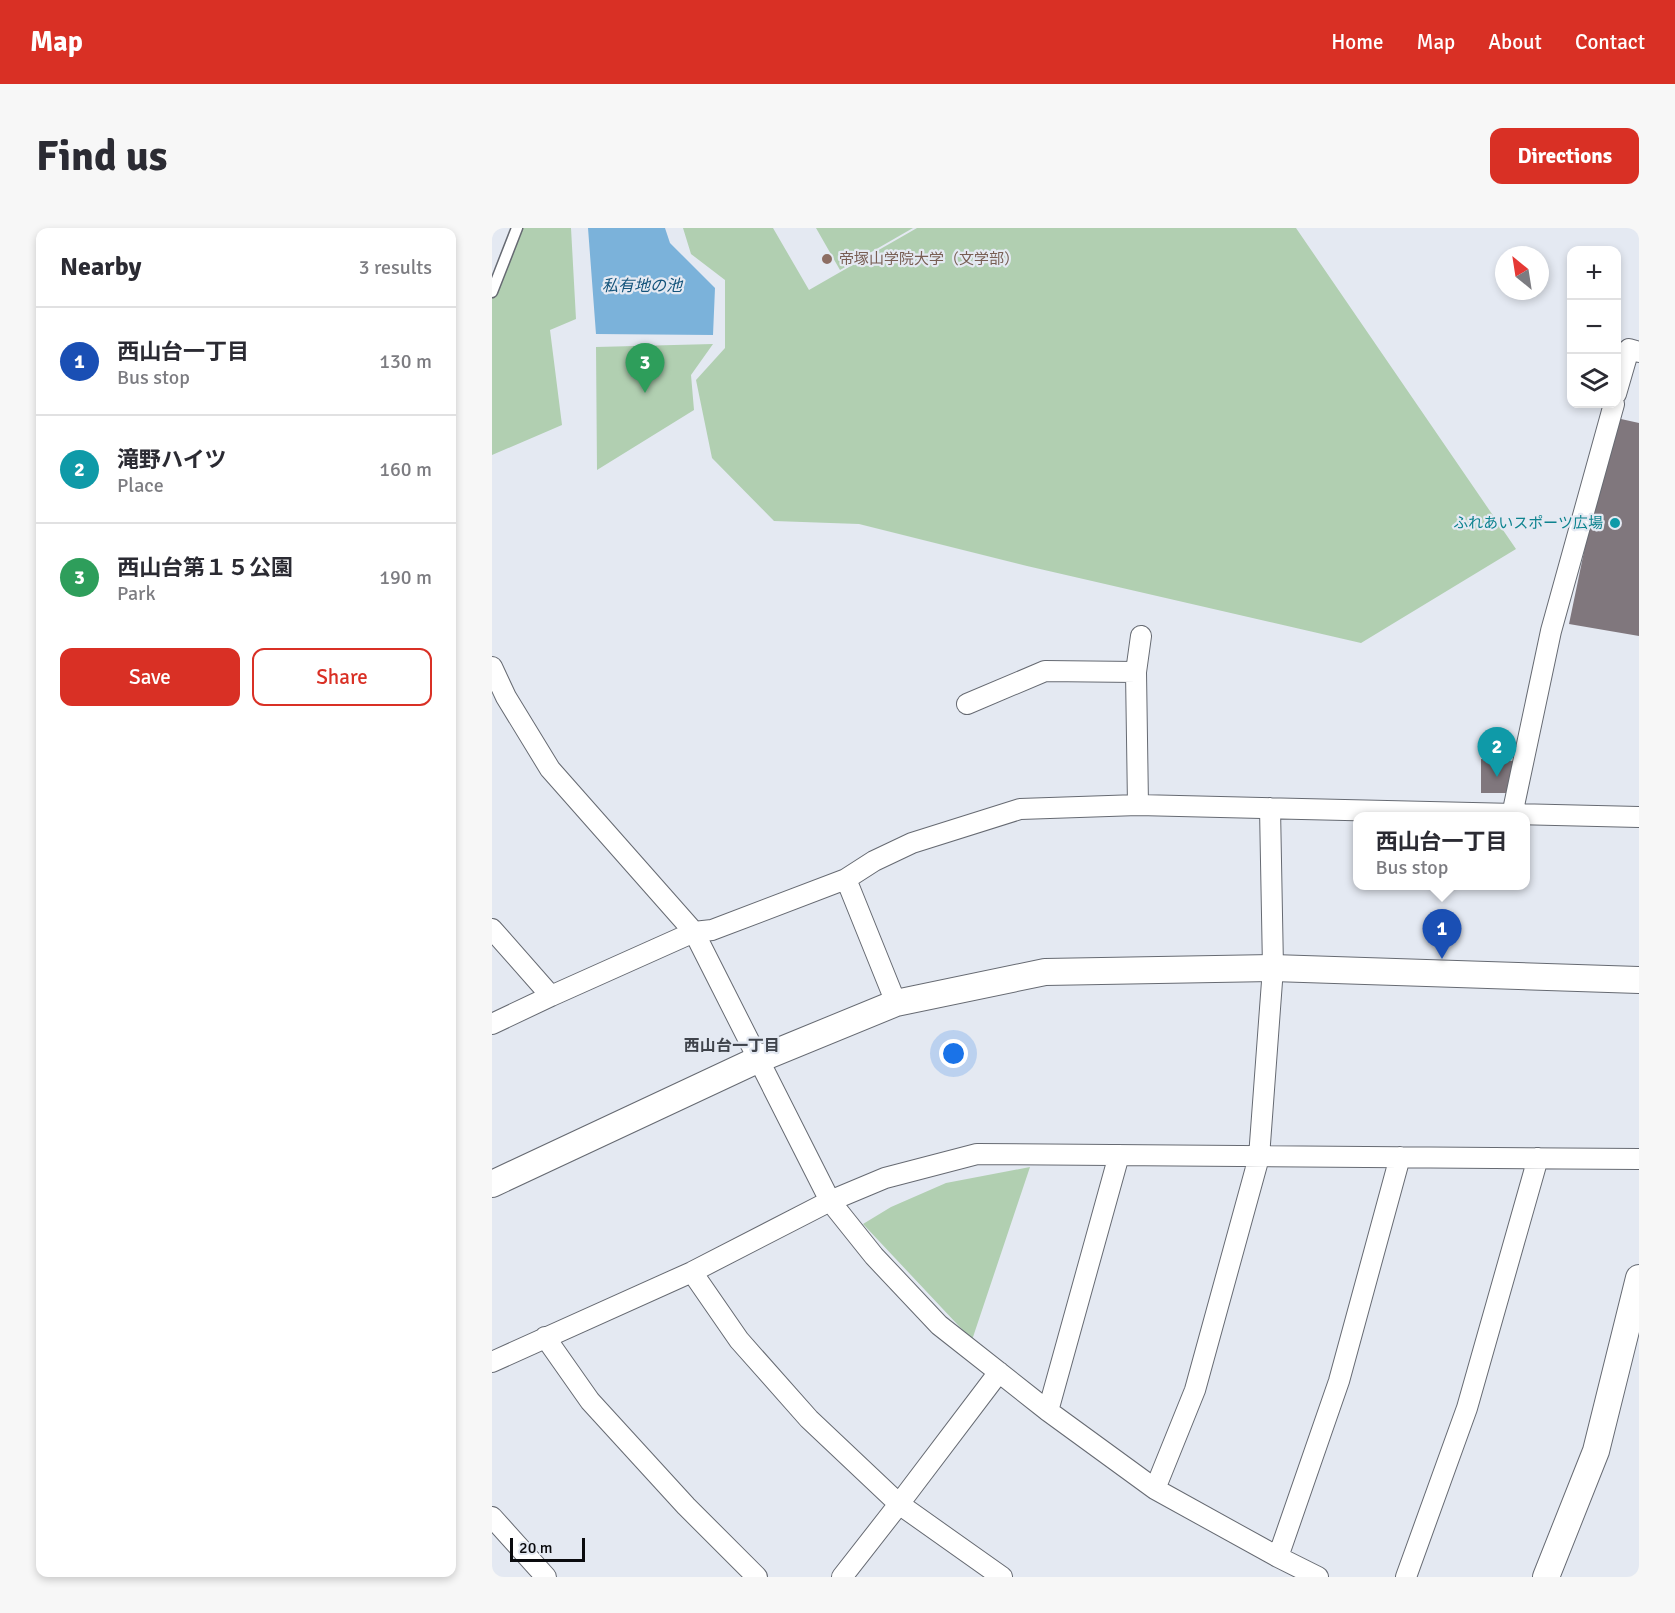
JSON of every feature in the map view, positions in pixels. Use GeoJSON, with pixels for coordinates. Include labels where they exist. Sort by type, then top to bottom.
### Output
{"type":"FeatureCollection","features":[{"type":"Feature","properties":{"kind":"street"},"geometry":{"type":"LineString","coordinates":[[1621,378],[1629,349],[1639,351]]}},
{"type":"Feature","properties":{"kind":"street"},"geometry":{"type":"LineString","coordinates":[[1513,812],[1551,631],[1613,408]]}},
{"type":"Feature","properties":{"kind":"street"},"geometry":{"type":"LineString","coordinates":[[1138,805],[1136,672],[1141,636]]}},
{"type":"Feature","properties":{"kind":"street"},"geometry":{"type":"LineString","coordinates":[[492,667],[506,697],[550,769],[694,932],[830,1201],[874,1256],[939,1325],[1048,1411],[1155,1489],[1318,1577]]}},
{"type":"Feature","properties":{"kind":"street"},"geometry":{"type":"LineString","coordinates":[[968,704],[1045,671],[1136,672]]}},
{"type":"Feature","properties":{"kind":"street"},"geometry":{"type":"LineString","coordinates":[[492,1024],[694,932],[712,930],[846,879],[874,861],[912,843],[1020,809],[1138,805],[1408,812]]}},
{"type":"Feature","properties":{"kind":"street"},"geometry":{"type":"LineString","coordinates":[[1155,1489],[1195,1390],[1259,1157],[1273,968],[1270,808]]}},
{"type":"Feature","properties":{"kind":"street"},"geometry":{"type":"LineString","coordinates":[[1530,815],[1639,817]]}},
{"type":"Feature","properties":{"kind":"street"},"geometry":{"type":"LineString","coordinates":[[846,879],[896,1003]]}},
{"type":"Feature","properties":{"kind":"street"},"geometry":{"type":"LineString","coordinates":[[492,929],[551,996]]}},
{"type":"Feature","properties":{"kind":"street"},"geometry":{"type":"LineString","coordinates":[[492,1184],[758,1060],[896,1003],[1045,972],[1273,968],[1639,980]]}},
{"type":"Feature","properties":{"kind":"street"},"geometry":{"type":"LineString","coordinates":[[492,1362],[692,1272],[830,1201],[885,1178],[977,1154],[1639,1159]]}},
{"type":"Feature","properties":{"kind":"street"},"geometry":{"type":"LineString","coordinates":[[1048,1411],[1119,1155]]}},
{"type":"Feature","properties":{"kind":"street"},"geometry":{"type":"LineString","coordinates":[[1278,1557],[1339,1381],[1400,1157]]}},
{"type":"Feature","properties":{"kind":"street"},"geometry":{"type":"LineString","coordinates":[[1406,1577],[1467,1408],[1538,1158]]}},
{"type":"Feature","properties":{"kind":"street"},"geometry":{"type":"LineString","coordinates":[[692,1272],[738,1340],[809,1419],[899,1504],[1002,1577]]}},
{"type":"Feature","properties":{"kind":"street"},"geometry":{"type":"LineString","coordinates":[[1546,1577],[1596,1451],[1639,1278]]}},
{"type":"Feature","properties":{"kind":"street"},"geometry":{"type":"LineString","coordinates":[[545,1337],[590,1401],[686,1506],[758,1577]]}},
{"type":"Feature","properties":{"kind":"street"},"geometry":{"type":"LineString","coordinates":[[842,1577],[999,1372]]}},
{"type":"Feature","properties":{"kind":"street"},"geometry":{"type":"LineString","coordinates":[[492,1517],[546,1577]]}},
{"type":"Feature","properties":{"kind":"lane"},"geometry":{"type":"LineString","coordinates":[[492,292],[517,228]]}},
{"type":"Feature","properties":{"kind":"green space"},"geometry":{"type":"Polygon","coordinates":[[[517,228],[571,228],[576,319],[550,330],[562,425],[492,455],[492,292],[517,228]]]}},
{"type":"Feature","properties":{"kind":"green space"},"geometry":{"type":"Polygon","coordinates":[[[683,228],[773,228],[809,290],[917,228],[1296,228],[1516,549],[1361,643],[1027,566],[859,524],[774,521],[712,458],[696,380],[725,348],[725,280],[691,254],[683,228]]]}},
{"type":"Feature","properties":{"kind":"green space"},"geometry":{"type":"Polygon","coordinates":[[[816,228],[913,228],[840,270],[816,228]]]}},
{"type":"Feature","properties":{"kind":"green space"},"geometry":{"type":"Polygon","coordinates":[[[713,344],[691,375],[694,410],[597,470],[596,347],[713,344]]]}},
{"type":"Feature","properties":{"kind":"green space"},"geometry":{"type":"Polygon","coordinates":[[[1030,1167],[972,1340],[863,1224],[891,1207],[946,1183],[1030,1167]]]}},
{"type":"Feature","properties":{"kind":"water","name":"私有地の池"},"geometry":{"type":"Polygon","coordinates":[[[588,228],[665,228],[670,243],[715,288],[713,335],[596,334],[588,228]]]}},
{"type":"Feature","properties":{"kind":"building","name":"ふれあいスポーツ広場"},"geometry":{"type":"Polygon","coordinates":[[[1612,417],[1639,423],[1639,636],[1569,624],[1612,417]]]}},
{"type":"Feature","properties":{"kind":"building"},"geometry":{"type":"Polygon","coordinates":[[[1481,759],[1514,761],[1513,793],[1481,793],[1481,759]]]}},
{"type":"Feature","properties":{"kind":"place","name":"帝塚山学院大学（文学部）"},"geometry":{"type":"Point","coordinates":[827,259]}},
{"type":"Feature","properties":{"kind":"place","name":"西山台第１５公園"},"geometry":{"type":"Point","coordinates":[645,393]}},
{"type":"Feature","properties":{"kind":"place","name":"ふれあいスポーツ広場"},"geometry":{"type":"Point","coordinates":[1615,523]}},
{"type":"Feature","properties":{"kind":"place","name":"滝野ハイツ"},"geometry":{"type":"Point","coordinates":[1497,777]}},
{"type":"Feature","properties":{"kind":"place","name":"西山台一丁目"},"geometry":{"type":"Point","coordinates":[1442,959]}},
{"type":"Feature","properties":{"kind":"district","name":"西山台一丁目"},"geometry":{"type":"Point","coordinates":[732,1045]}}]}
